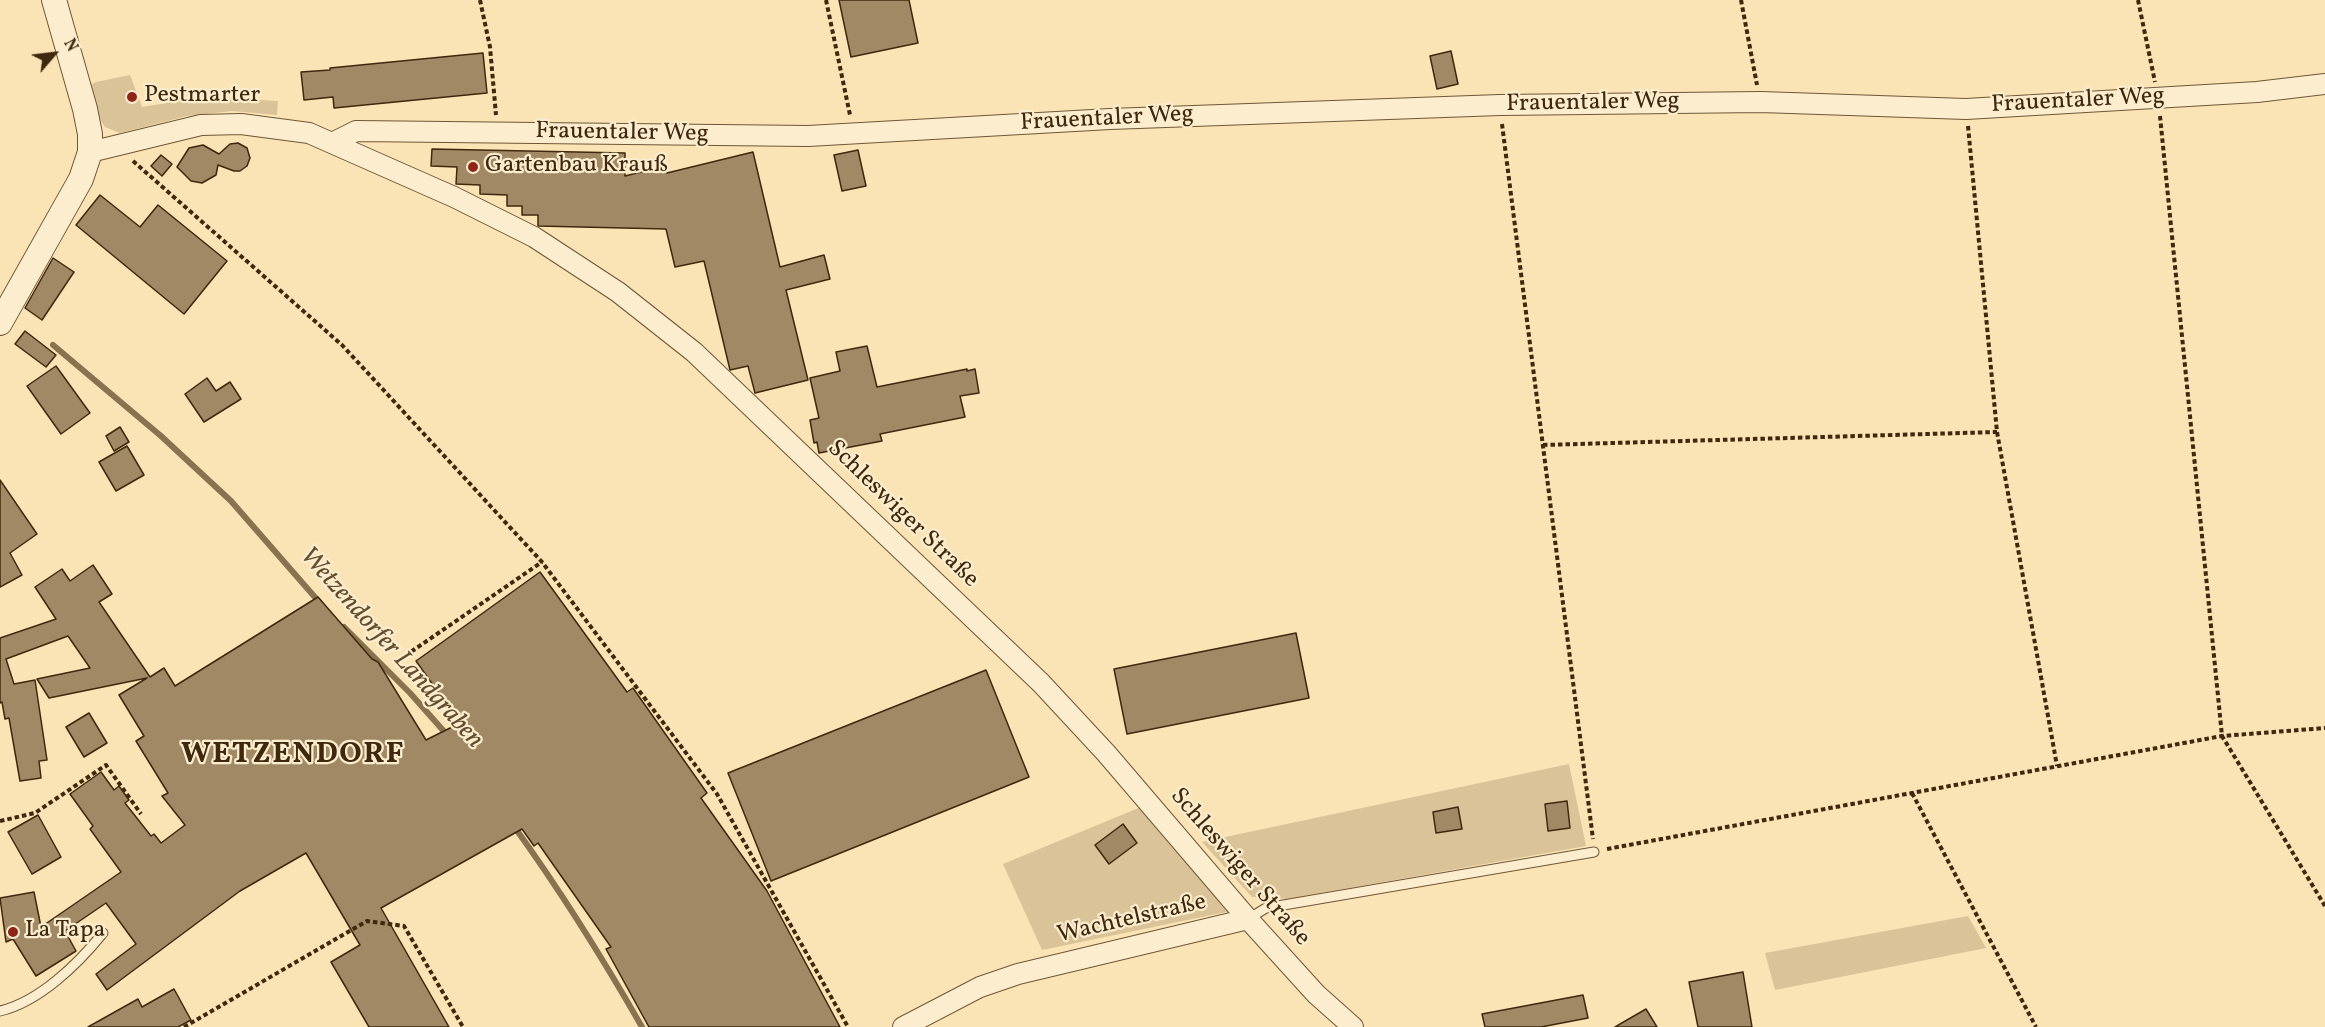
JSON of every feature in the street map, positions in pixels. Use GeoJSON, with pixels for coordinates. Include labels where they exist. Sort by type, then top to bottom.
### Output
{"type":"FeatureCollection","features":[{"type":"Feature","properties":{"kind":"street"},"geometry":{"type":"LineString","coordinates":[[0,322],[81,179],[90,152],[90,134],[85,109],[54,0]]}},
{"type":"Feature","properties":{"kind":"street","name":"Frauentaler Weg"},"geometry":{"type":"LineString","coordinates":[[334,142],[356,131],[808,136],[1110,119],[1500,105],[1761,102],[1966,109],[2257,92],[2325,84]]}},
{"type":"Feature","properties":{"kind":"street"},"geometry":{"type":"LineString","coordinates":[[90,152],[201,125],[241,124],[309,133],[334,142]]}},
{"type":"Feature","properties":{"kind":"street","name":"Schleswiger Straße"},"geometry":{"type":"LineString","coordinates":[[334,142],[454,197],[534,237],[618,292],[693,352],[1041,683],[1106,753],[1248,919],[1316,994],[1353,1027]]}},
{"type":"Feature","properties":{"kind":"street","name":"Wachtelstraße"},"geometry":{"type":"LineString","coordinates":[[903,1027],[980,987],[1018,974],[1248,919]]}},
{"type":"Feature","properties":{"kind":"lane","name":"Wachtelstraße"},"geometry":{"type":"LineString","coordinates":[[1248,919],[1266,908],[1594,852]]}},
{"type":"Feature","properties":{"kind":"lane"},"geometry":{"type":"LineString","coordinates":[[0,1011],[24,1003],[49,985],[83,958],[103,933]]}},
{"type":"Feature","properties":{"kind":"path"},"geometry":{"type":"LineString","coordinates":[[480,0],[490,47],[498,132]]}},
{"type":"Feature","properties":{"kind":"path"},"geometry":{"type":"LineString","coordinates":[[826,0],[854,134]]}},
{"type":"Feature","properties":{"kind":"path"},"geometry":{"type":"LineString","coordinates":[[1741,0],[1761,102]]}},
{"type":"Feature","properties":{"kind":"path"},"geometry":{"type":"LineString","coordinates":[[2139,0],[2159,98],[2222,736],[2325,906]]}},
{"type":"Feature","properties":{"kind":"path"},"geometry":{"type":"LineString","coordinates":[[1500,105],[1594,852],[2222,736],[2325,728]]}},
{"type":"Feature","properties":{"kind":"path"},"geometry":{"type":"LineString","coordinates":[[1966,109],[1997,432],[2057,766]]}},
{"type":"Feature","properties":{"kind":"path"},"geometry":{"type":"LineString","coordinates":[[116,146],[342,345],[542,562],[717,794],[848,1027]]}},
{"type":"Feature","properties":{"kind":"path"},"geometry":{"type":"LineString","coordinates":[[1543,445],[1997,432]]}},
{"type":"Feature","properties":{"kind":"path"},"geometry":{"type":"LineString","coordinates":[[399,660],[542,562]]}},
{"type":"Feature","properties":{"kind":"path"},"geometry":{"type":"LineString","coordinates":[[0,821],[35,813],[106,765],[141,814]]}},
{"type":"Feature","properties":{"kind":"path"},"geometry":{"type":"LineString","coordinates":[[1912,793],[2036,1027]]}},
{"type":"Feature","properties":{"kind":"path"},"geometry":{"type":"LineString","coordinates":[[184,1027],[367,921],[404,926],[463,1027]]}},
{"type":"Feature","properties":{"kind":"shaded area"},"geometry":{"type":"Polygon","coordinates":[[[130,75],[142,107],[205,97],[278,101],[277,115],[232,111],[187,116],[120,133],[105,127],[95,111],[90,85],[130,75]]]}},
{"type":"Feature","properties":{"kind":"shaded area"},"geometry":{"type":"Polygon","coordinates":[[[1569,764],[1586,846],[1288,899],[1252,897],[1202,842],[1569,764]]]}},
{"type":"Feature","properties":{"kind":"shaded area"},"geometry":{"type":"Polygon","coordinates":[[[1141,807],[1231,911],[1042,950],[1003,864],[1141,807]]]}},
{"type":"Feature","properties":{"kind":"shaded area"},"geometry":{"type":"Polygon","coordinates":[[[1968,916],[1986,948],[1775,990],[1765,953],[1968,916]]]}},
{"type":"Feature","properties":{"kind":"building"},"geometry":{"type":"Polygon","coordinates":[[[839,0],[909,0],[918,43],[851,57],[839,0]]]}},
{"type":"Feature","properties":{"kind":"building"},"geometry":{"type":"Polygon","coordinates":[[[1451,51],[1458,84],[1437,89],[1430,56],[1451,51]]]}},
{"type":"Feature","properties":{"kind":"building"},"geometry":{"type":"Polygon","coordinates":[[[483,53],[487,93],[334,108],[333,97],[304,100],[301,72],[483,53]]]}},
{"type":"Feature","properties":{"kind":"building"},"geometry":{"type":"Polygon","coordinates":[[[238,143],[247,148],[250,158],[247,166],[240,171],[218,165],[216,175],[202,183],[191,181],[177,167],[189,148],[203,145],[219,154],[230,144],[238,143]]]}},
{"type":"Feature","properties":{"kind":"building"},"geometry":{"type":"Polygon","coordinates":[[[432,149],[625,153],[625,176],[665,166],[667,173],[753,152],[780,267],[824,255],[830,279],[786,290],[808,380],[755,393],[748,366],[730,370],[704,261],[675,267],[666,229],[538,226],[538,215],[522,215],[522,206],[507,206],[507,195],[480,194],[480,185],[456,184],[457,167],[431,166],[432,149]]]}},
{"type":"Feature","properties":{"kind":"building"},"geometry":{"type":"Polygon","coordinates":[[[858,150],[866,186],[842,191],[834,155],[858,150]]]}},
{"type":"Feature","properties":{"kind":"building"},"geometry":{"type":"Polygon","coordinates":[[[161,155],[172,164],[162,176],[151,166],[161,155]]]}},
{"type":"Feature","properties":{"kind":"building"},"geometry":{"type":"Polygon","coordinates":[[[100,195],[140,227],[158,205],[227,261],[184,314],[76,225],[100,195]]]}},
{"type":"Feature","properties":{"kind":"building"},"geometry":{"type":"Polygon","coordinates":[[[53,258],[74,272],[42,320],[25,308],[53,258]]]}},
{"type":"Feature","properties":{"kind":"building"},"geometry":{"type":"Polygon","coordinates":[[[25,331],[56,355],[46,367],[15,344],[25,331]]]}},
{"type":"Feature","properties":{"kind":"building"},"geometry":{"type":"Polygon","coordinates":[[[867,346],[877,387],[975,369],[979,393],[960,396],[965,417],[880,434],[882,441],[819,453],[817,442],[814,443],[810,420],[819,418],[810,378],[840,371],[836,352],[867,346]]]}},
{"type":"Feature","properties":{"kind":"building"},"geometry":{"type":"Polygon","coordinates":[[[56,366],[90,413],[61,434],[27,386],[56,366]]]}},
{"type":"Feature","properties":{"kind":"building"},"geometry":{"type":"Polygon","coordinates":[[[207,378],[216,391],[230,382],[241,399],[204,422],[185,394],[207,378]]]}},
{"type":"Feature","properties":{"kind":"building"},"geometry":{"type":"Polygon","coordinates":[[[120,427],[129,442],[114,451],[106,436],[120,427]]]}},
{"type":"Feature","properties":{"kind":"building"},"geometry":{"type":"Polygon","coordinates":[[[127,446],[144,475],[116,491],[99,462],[127,446]]]}},
{"type":"Feature","properties":{"kind":"building"},"geometry":{"type":"Polygon","coordinates":[[[0,480],[37,534],[10,553],[22,575],[0,587],[0,480]]]}},
{"type":"Feature","properties":{"kind":"building"},"geometry":{"type":"Polygon","coordinates":[[[93,565],[112,594],[99,602],[150,677],[164,668],[175,686],[318,597],[372,659],[378,662],[426,740],[460,723],[416,661],[540,572],[627,692],[633,688],[707,793],[701,798],[767,891],[840,1027],[649,1027],[606,949],[611,947],[538,843],[534,846],[522,829],[381,908],[449,1027],[369,1027],[331,962],[360,945],[306,853],[240,891],[107,990],[96,974],[136,944],[106,903],[65,931],[76,951],[36,976],[13,939],[6,942],[0,898],[34,892],[41,927],[121,872],[90,829],[93,826],[70,794],[101,772],[114,790],[119,786],[129,800],[125,803],[151,836],[154,834],[161,843],[185,825],[162,796],[168,793],[136,741],[144,736],[119,695],[147,678],[49,698],[37,679],[90,668],[68,636],[6,659],[14,684],[35,680],[47,760],[39,761],[41,778],[20,781],[9,718],[5,719],[2,702],[0,703],[0,638],[56,619],[35,587],[62,569],[70,581],[93,565]]]}},
{"type":"Feature","properties":{"kind":"building"},"geometry":{"type":"Polygon","coordinates":[[[1296,633],[1309,698],[1127,734],[1114,669],[1296,633]]]}},
{"type":"Feature","properties":{"kind":"building"},"geometry":{"type":"Polygon","coordinates":[[[986,670],[1029,777],[771,881],[728,773],[986,670]]]}},
{"type":"Feature","properties":{"kind":"building"},"geometry":{"type":"Polygon","coordinates":[[[89,713],[107,743],[84,757],[66,727],[89,713]]]}},
{"type":"Feature","properties":{"kind":"building"},"geometry":{"type":"Polygon","coordinates":[[[1567,801],[1570,828],[1548,831],[1545,804],[1567,801]]]}},
{"type":"Feature","properties":{"kind":"building"},"geometry":{"type":"Polygon","coordinates":[[[1458,807],[1462,829],[1436,833],[1433,812],[1458,807]]]}},
{"type":"Feature","properties":{"kind":"building"},"geometry":{"type":"Polygon","coordinates":[[[38,815],[61,857],[32,874],[8,832],[38,815]]]}},
{"type":"Feature","properties":{"kind":"building"},"geometry":{"type":"Polygon","coordinates":[[[1123,824],[1137,843],[1109,864],[1095,845],[1123,824]]]}},
{"type":"Feature","properties":{"kind":"building"},"geometry":{"type":"Polygon","coordinates":[[[1743,972],[1752,1027],[1698,1027],[1689,982],[1743,972]]]}},
{"type":"Feature","properties":{"kind":"building"},"geometry":{"type":"Polygon","coordinates":[[[174,989],[191,1020],[178,1027],[88,1027],[138,999],[142,1007],[174,989]]]}},
{"type":"Feature","properties":{"kind":"building"},"geometry":{"type":"Polygon","coordinates":[[[1583,995],[1588,1018],[1541,1027],[1485,1027],[1482,1014],[1583,995]]]}},
{"type":"Feature","properties":{"kind":"building"},"geometry":{"type":"Polygon","coordinates":[[[1646,1009],[1657,1027],[1615,1027],[1646,1009]]]}},
{"type":"Feature","properties":{"kind":"waterway","name":"Wetzendorfer Landgraben"},"geometry":{"type":"LineString","coordinates":[[53,345],[161,436],[231,501],[320,603]]}},
{"type":"Feature","properties":{"kind":"waterway","name":"Wetzendorfer Landgraben"},"geometry":{"type":"LineString","coordinates":[[344,627],[410,693],[449,737]]}},
{"type":"Feature","properties":{"kind":"waterway","name":"Wetzendorfer Landgraben"},"geometry":{"type":"LineString","coordinates":[[513,825],[580,924],[642,1027]]}},
{"type":"Feature","properties":{"kind":"place","name":"Pestmarter"},"geometry":{"type":"Point","coordinates":[132,97]}},
{"type":"Feature","properties":{"kind":"place","name":"Gartenbau Krauß"},"geometry":{"type":"Point","coordinates":[473,167]}},
{"type":"Feature","properties":{"kind":"place","name":"La Tapa"},"geometry":{"type":"Point","coordinates":[13,932]}},
{"type":"Feature","properties":{"kind":"district","name":"WETZENDORF"},"geometry":{"type":"Point","coordinates":[293,756]}}]}
